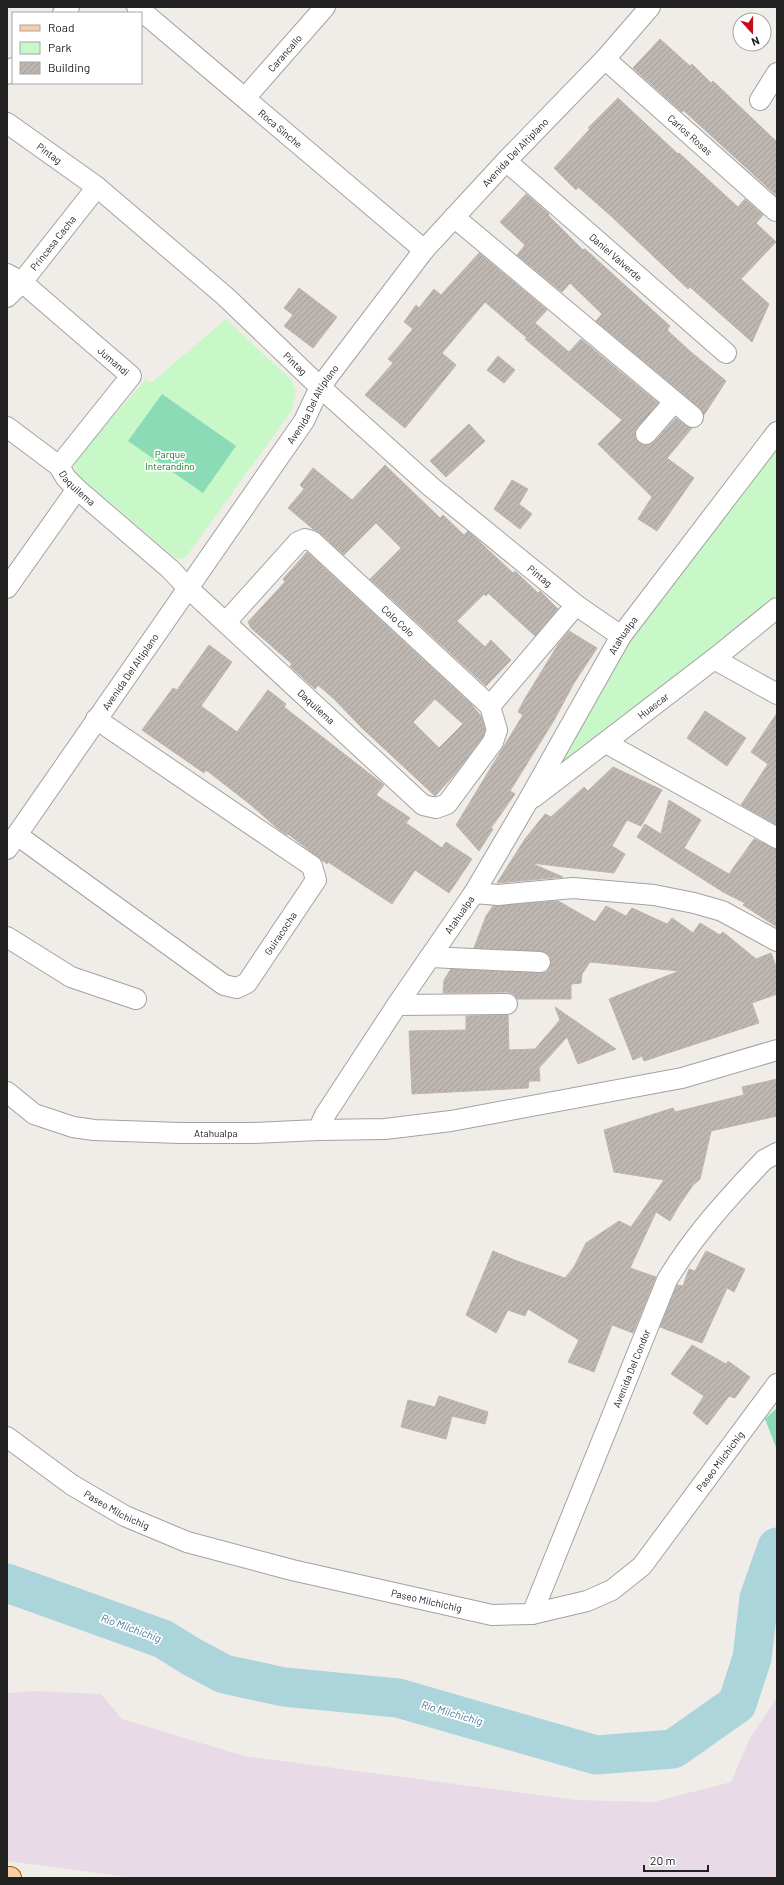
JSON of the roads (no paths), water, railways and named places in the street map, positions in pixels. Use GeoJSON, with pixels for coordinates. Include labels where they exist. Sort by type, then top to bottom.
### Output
{"type":"FeatureCollection","features":[{"type":"Feature","properties":{"kind":"street","name":"Roca Sinche"},"geometry":{"type":"LineString","coordinates":[[137,7],[424,250]]}},
{"type":"Feature","properties":{"kind":"street","name":"Carancallo"},"geometry":{"type":"LineString","coordinates":[[245,98],[325,7]]}},
{"type":"Feature","properties":{"kind":"street","name":"Avenida Del Altiplano"},"geometry":{"type":"LineString","coordinates":[[12,842],[304,420],[320,388],[424,250],[506,161],[605,59],[650,7]]}},
{"type":"Feature","properties":{"kind":"street","name":"Carlos Rosas"},"geometry":{"type":"LineString","coordinates":[[605,59],[776,211]]}},
{"type":"Feature","properties":{"kind":"street"},"geometry":{"type":"LineString","coordinates":[[760,100],[777,73]]}},
{"type":"Feature","properties":{"kind":"street","name":"Pintag"},"geometry":{"type":"LineString","coordinates":[[7,123],[96,186],[226,297],[320,388],[430,486],[576,605],[621,636]]}},
{"type":"Feature","properties":{"kind":"street","name":"Daniel Valverde"},"geometry":{"type":"LineString","coordinates":[[506,161],[726,353]]}},
{"type":"Feature","properties":{"kind":"street","name":"Princesa Cacha"},"geometry":{"type":"LineString","coordinates":[[7,297],[14,278],[96,186]]}},
{"type":"Feature","properties":{"kind":"street"},"geometry":{"type":"LineString","coordinates":[[454,217],[693,417]]}},
{"type":"Feature","properties":{"kind":"street","name":"Jumandi"},"geometry":{"type":"LineString","coordinates":[[14,278],[131,376],[59,466]]}},
{"type":"Feature","properties":{"kind":"street"},"geometry":{"type":"LineString","coordinates":[[646,434],[674,402]]}},
{"type":"Feature","properties":{"kind":"street","name":"Daquilema"},"geometry":{"type":"LineString","coordinates":[[7,427],[59,466],[66,478],[77,489],[170,569],[188,588],[423,804],[436,808],[447,804],[492,742],[497,730],[490,706]]}},
{"type":"Feature","properties":{"kind":"street","name":"Atahualpa"},"geometry":{"type":"LineString","coordinates":[[7,1092],[34,1114],[73,1127],[94,1130],[236,1133],[318,1130],[325,1115],[397,1005],[474,893],[621,636],[777,432]]}},
{"type":"Feature","properties":{"kind":"street"},"geometry":{"type":"LineString","coordinates":[[7,588],[77,489]]}},
{"type":"Feature","properties":{"kind":"street","name":"Colo Colo"},"geometry":{"type":"LineString","coordinates":[[226,622],[298,542],[305,539],[312,540],[490,706]]}},
{"type":"Feature","properties":{"kind":"street"},"geometry":{"type":"LineString","coordinates":[[490,706],[576,605]]}},
{"type":"Feature","properties":{"kind":"street","name":"Huascar"},"geometry":{"type":"LineString","coordinates":[[528,801],[714,659],[777,608]]}},
{"type":"Feature","properties":{"kind":"street"},"geometry":{"type":"LineString","coordinates":[[714,659],[777,694]]}},
{"type":"Feature","properties":{"kind":"street","name":"Guiracocha"},"geometry":{"type":"LineString","coordinates":[[12,842],[224,985],[237,988],[247,983],[316,880],[312,866],[96,719]]}},
{"type":"Feature","properties":{"kind":"street"},"geometry":{"type":"LineString","coordinates":[[606,742],[777,838]]}},
{"type":"Feature","properties":{"kind":"street"},"geometry":{"type":"LineString","coordinates":[[474,893],[498,895],[573,888],[654,895],[694,903],[722,912],[777,941]]}},
{"type":"Feature","properties":{"kind":"street"},"geometry":{"type":"LineString","coordinates":[[7,937],[71,977],[136,999]]}},
{"type":"Feature","properties":{"kind":"street"},"geometry":{"type":"LineString","coordinates":[[430,957],[540,962]]}},
{"type":"Feature","properties":{"kind":"street"},"geometry":{"type":"LineString","coordinates":[[397,1005],[506,1004]]}},
{"type":"Feature","properties":{"kind":"street"},"geometry":{"type":"LineString","coordinates":[[318,1130],[385,1129],[451,1121],[682,1078],[777,1050]]}},
{"type":"Feature","properties":{"kind":"street","name":"Avenida Del Condor"},"geometry":{"type":"LineString","coordinates":[[532,1614],[667,1280],[682,1255],[700,1233],[764,1160],[777,1153]]}},
{"type":"Feature","properties":{"kind":"street","name":"Paseo Milchichig"},"geometry":{"type":"LineString","coordinates":[[7,1437],[72,1485],[125,1516],[187,1542],[292,1570],[492,1615],[532,1614],[587,1601],[612,1590],[642,1566],[777,1384]]}},
{"type":"Feature","properties":{"kind":"waterway","name":"Río Milchichig"},"geometry":{"type":"LineString","coordinates":[[7,1583],[163,1639],[224,1674],[284,1687],[398,1698],[596,1755],[673,1749],[737,1704],[752,1658],[759,1598],[777,1547]]}},
{"type":"Feature","properties":{"kind":"park label","name":"Parque Interandino"},"geometry":{"type":"Point","coordinates":[170,460]}}]}
